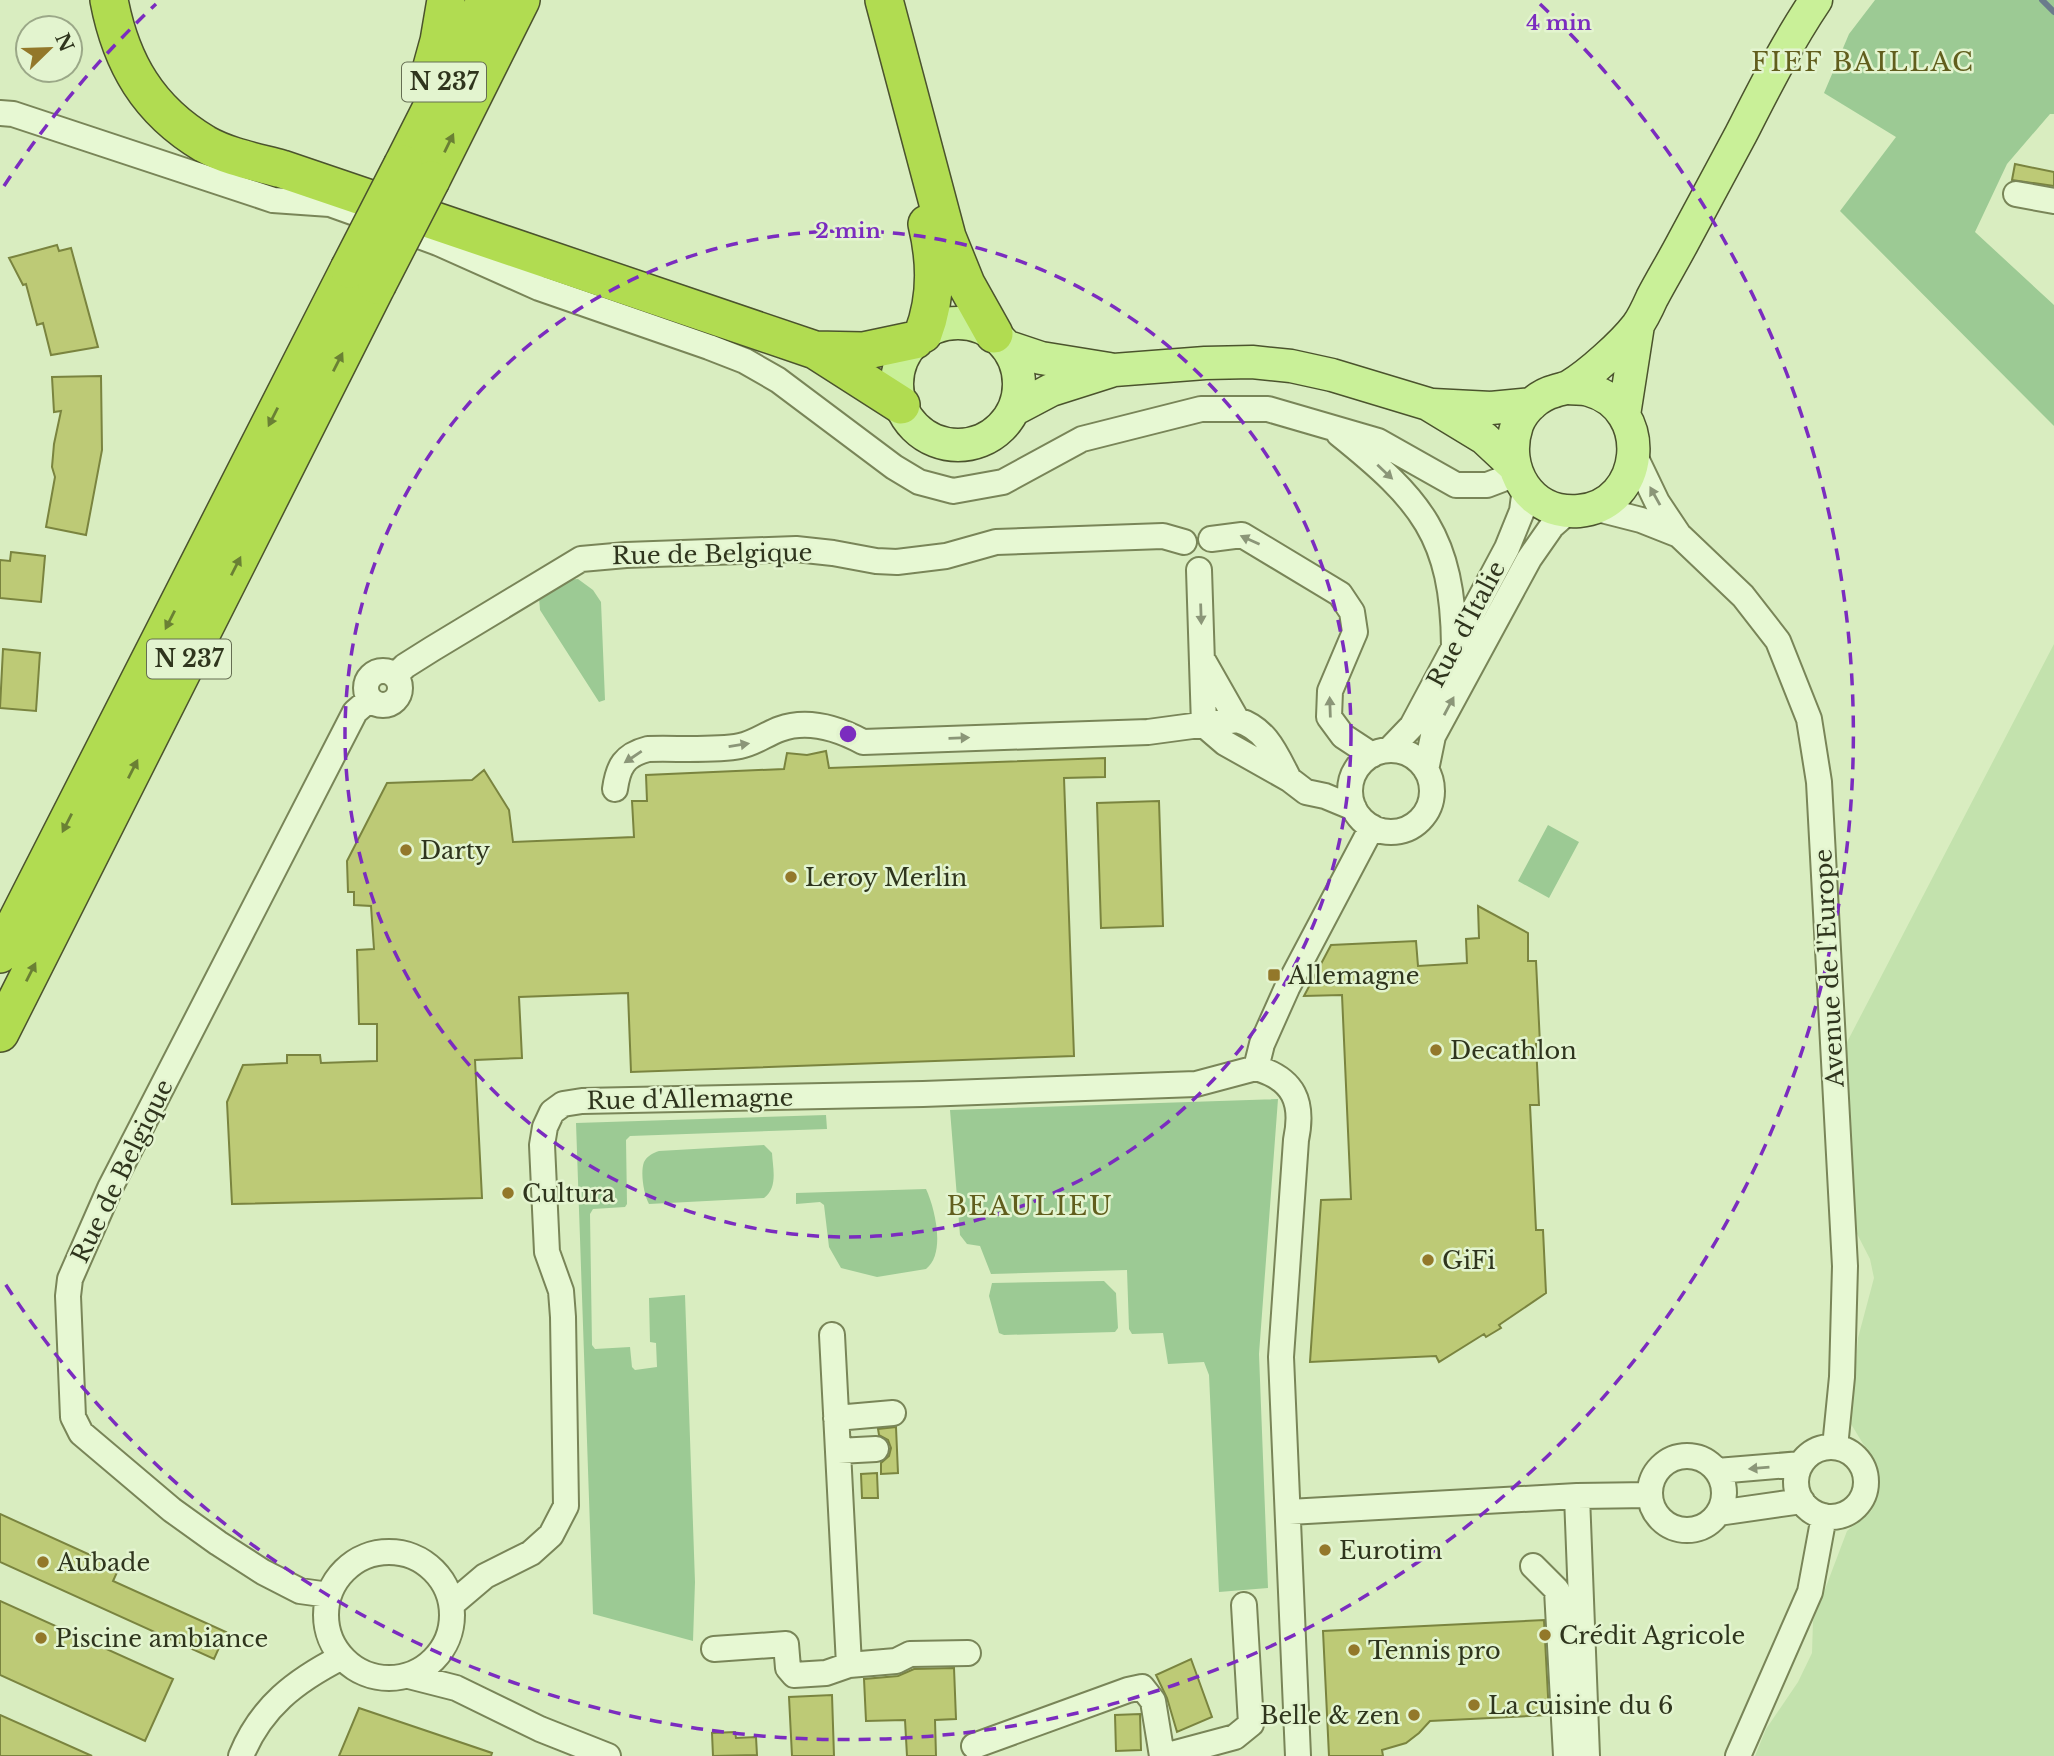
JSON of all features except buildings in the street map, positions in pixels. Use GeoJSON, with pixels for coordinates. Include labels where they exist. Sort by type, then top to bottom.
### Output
{"type":"FeatureCollection","features":[{"type":"Feature","properties":{"kind":"highway"},"geometry":{"type":"LineString","coordinates":[[109,0],[115,34],[136,79],[169,118],[206,145],[815,350],[901,405]]}},
{"type":"Feature","properties":{"kind":"highway"},"geometry":{"type":"LineString","coordinates":[[129,0],[136,31],[155,68],[184,103],[282,169]]}},
{"type":"Feature","properties":{"kind":"highway"},"geometry":{"type":"LineString","coordinates":[[417,172],[446,0]]}},
{"type":"Feature","properties":{"kind":"highway","name":"N 237"},"geometry":{"type":"LineString","coordinates":[[0,954],[417,172],[486,0]]}},
{"type":"Feature","properties":{"kind":"highway","name":"N 237"},"geometry":{"type":"LineString","coordinates":[[417,172],[468,106],[521,0]]}},
{"type":"Feature","properties":{"kind":"highway"},"geometry":{"type":"LineString","coordinates":[[468,106],[543,0]]}},
{"type":"Feature","properties":{"kind":"highway"},"geometry":{"type":"LineString","coordinates":[[815,350],[863,351],[919,337],[933,302],[934,270],[929,233],[883,58],[858,0]]}},
{"type":"Feature","properties":{"kind":"highway"},"geometry":{"type":"LineString","coordinates":[[884,0],[947,237],[975,302],[1001,340]]}},
{"type":"Feature","properties":{"kind":"highway","name":"N 237"},"geometry":{"type":"LineString","coordinates":[[0,1033],[363,277]]}},
{"type":"Feature","properties":{"kind":"main road"},"geometry":{"type":"LineString","coordinates":[[1568,388],[1596,366],[1638,325],[1772,74],[1816,0]]}},
{"type":"Feature","properties":{"kind":"main road"},"geometry":{"type":"LineString","coordinates":[[1001,340],[1017,366],[1020,388],[1015,409],[1005,424],[991,436],[975,444],[957,446],[922,434],[909,421],[901,405],[897,382],[902,359],[919,337],[940,325],[977,325],[1001,340],[1041,358],[1114,370]]}},
{"type":"Feature","properties":{"kind":"main road"},"geometry":{"type":"LineString","coordinates":[[1624,415],[1638,325]]}},
{"type":"Feature","properties":{"kind":"main road"},"geometry":{"type":"LineString","coordinates":[[1015,409],[1051,390],[1114,370],[1252,362],[1332,374],[1428,404],[1491,408],[1532,404]]}},
{"type":"Feature","properties":{"kind":"main road"},"geometry":{"type":"LineString","coordinates":[[1428,404],[1484,438],[1518,476],[1545,503],[1581,509],[1614,495],[1628,477],[1634,454],[1630,427],[1624,415],[1609,400],[1589,390],[1568,388],[1555,391],[1532,404],[1518,422],[1512,443],[1518,476]]}},
{"type":"Feature","properties":{"kind":"street"},"geometry":{"type":"LineString","coordinates":[[0,113],[13,114],[273,200],[330,204],[438,243],[539,288],[709,346],[778,380],[866,447],[919,482],[954,491],[1003,482],[1082,439],[1201,409],[1268,410],[1378,441],[1456,485],[1487,485],[1518,476]]}},
{"type":"Feature","properties":{"kind":"street"},"geometry":{"type":"LineString","coordinates":[[2016,194],[2054,201]]}},
{"type":"Feature","properties":{"kind":"street"},"geometry":{"type":"LineString","coordinates":[[1333,429],[1387,473],[1416,505],[1439,547],[1448,574],[1452,594],[1454,647]]}},
{"type":"Feature","properties":{"kind":"street","name":"Avenue de l'Europe"},"geometry":{"type":"LineString","coordinates":[[1634,454],[1657,502],[1679,535],[1743,596],[1778,641],[1810,719],[1819,782],[1845,1266],[1842,1377],[1835,1447]]}},
{"type":"Feature","properties":{"kind":"street","name":"Rue d'Italie"},"geometry":{"type":"LineString","coordinates":[[1380,752],[1412,726],[1516,528],[1522,511],[1518,476]]}},
{"type":"Feature","properties":{"kind":"street","name":"Rue d'Italie"},"geometry":{"type":"LineString","coordinates":[[1426,770],[1433,736],[1529,559],[1552,526],[1581,509]]}},
{"type":"Feature","properties":{"kind":"street","name":"Avenue de l'Europe"},"geometry":{"type":"LineString","coordinates":[[1581,509],[1641,520],[1679,535]]}},
{"type":"Feature","properties":{"kind":"street"},"geometry":{"type":"LineString","coordinates":[[1211,539],[1217,549],[1210,566],[1199,570],[1185,563],[1181,552],[1184,542],[1194,535],[1200,534],[1211,539],[1242,535],[1340,594],[1352,611],[1355,632],[1330,691],[1329,717],[1343,736],[1380,752],[1410,755],[1426,770],[1432,792],[1430,803],[1417,823],[1407,829],[1395,832],[1372,827],[1354,808],[1350,793],[1352,778],[1360,764],[1380,752]]}},
{"type":"Feature","properties":{"kind":"street","name":"Rue de Belgique"},"geometry":{"type":"LineString","coordinates":[[329,1595],[300,1591],[263,1572],[218,1543],[172,1510],[81,1433],[73,1417],[68,1296],[70,1279],[110,1188],[355,712],[370,699],[382,705],[393,703],[401,689],[396,675],[405,666],[581,559],[796,549],[897,562],[922,561],[996,542],[1163,536],[1184,542]]}},
{"type":"Feature","properties":{"kind":"street"},"geometry":{"type":"LineString","coordinates":[[1199,570],[1205,725],[1225,743],[1289,779],[1306,792],[1325,796],[1354,808]]}},
{"type":"Feature","properties":{"kind":"street"},"geometry":{"type":"LineString","coordinates":[[1202,658],[1237,720]]}},
{"type":"Feature","properties":{"kind":"street"},"geometry":{"type":"LineString","coordinates":[[615,789],[618,771],[632,756],[648,749],[738,747],[758,741],[781,729],[802,725],[834,729],[863,742],[1148,732],[1237,720],[1262,733],[1289,779]]}},
{"type":"Feature","properties":{"kind":"street"},"geometry":{"type":"LineString","coordinates":[[1298,1756],[1281,1357],[1296,1140],[1300,1119],[1298,1100],[1284,1082],[1272,1073],[1256,1068],[1262,1044],[1287,988],[1372,827]]}},
{"type":"Feature","properties":{"kind":"street","name":"Rue d'Allemagne"},"geometry":{"type":"LineString","coordinates":[[452,1604],[485,1576],[531,1553],[551,1535],[566,1506],[564,1317],[561,1291],[547,1252],[542,1145],[545,1126],[552,1112],[563,1104],[582,1101],[923,1094],[1196,1084],[1256,1068]]}},
{"type":"Feature","properties":{"kind":"street"},"geometry":{"type":"LineString","coordinates":[[832,1335],[849,1665]]}},
{"type":"Feature","properties":{"kind":"street"},"geometry":{"type":"LineString","coordinates":[[836,1418],[893,1413]]}},
{"type":"Feature","properties":{"kind":"street"},"geometry":{"type":"LineString","coordinates":[[1835,1447],[1847,1450],[1858,1459],[1864,1469],[1866,1483],[1859,1504],[1837,1517],[1824,1516],[1810,1510],[1802,1501],[1796,1483],[1801,1464],[1817,1450],[1835,1447]]}},
{"type":"Feature","properties":{"kind":"street"},"geometry":{"type":"LineString","coordinates":[[838,1451],[876,1449]]}},
{"type":"Feature","properties":{"kind":"street"},"geometry":{"type":"LineString","coordinates":[[1692,1456],[1710,1464],[1717,1471],[1724,1492],[1718,1513],[1711,1522],[1690,1530],[1678,1529],[1659,1517],[1650,1495],[1655,1474],[1672,1460],[1692,1456]]}},
{"type":"Feature","properties":{"kind":"street"},"geometry":{"type":"LineString","coordinates":[[1717,1471],[1801,1464]]}},
{"type":"Feature","properties":{"kind":"street"},"geometry":{"type":"LineString","coordinates":[[1289,1512],[1577,1496],[1650,1495]]}},
{"type":"Feature","properties":{"kind":"street"},"geometry":{"type":"LineString","coordinates":[[1577,1496],[1587,1756]]}},
{"type":"Feature","properties":{"kind":"street"},"geometry":{"type":"LineString","coordinates":[[1718,1513],[1802,1501]]}},
{"type":"Feature","properties":{"kind":"street"},"geometry":{"type":"LineString","coordinates":[[1738,1756],[1810,1592],[1824,1516]]}},
{"type":"Feature","properties":{"kind":"street"},"geometry":{"type":"LineString","coordinates":[[396,1552],[412,1556],[440,1577],[452,1604],[453,1621],[440,1654],[426,1667],[410,1675],[391,1679],[373,1677],[356,1669],[342,1657],[332,1643],[326,1611],[329,1595],[348,1567],[362,1558],[396,1552]]}},
{"type":"Feature","properties":{"kind":"street"},"geometry":{"type":"LineString","coordinates":[[1533,1566],[1557,1590],[1566,1756]]}},
{"type":"Feature","properties":{"kind":"street"},"geometry":{"type":"LineString","coordinates":[[440,1577],[461,1579],[485,1576]]}},
{"type":"Feature","properties":{"kind":"street"},"geometry":{"type":"LineString","coordinates":[[974,1745],[1142,1687],[1153,1701],[1163,1756],[1235,1737],[1251,1724],[1244,1605]]}},
{"type":"Feature","properties":{"kind":"street"},"geometry":{"type":"LineString","coordinates":[[714,1649],[786,1644],[788,1668],[794,1675],[827,1673],[849,1665],[896,1661],[910,1654],[968,1653]]}},
{"type":"Feature","properties":{"kind":"street"},"geometry":{"type":"LineString","coordinates":[[440,1654],[456,1688]]}},
{"type":"Feature","properties":{"kind":"street"},"geometry":{"type":"LineString","coordinates":[[240,1756],[263,1715],[288,1690],[342,1657]]}},
{"type":"Feature","properties":{"kind":"street"},"geometry":{"type":"LineString","coordinates":[[410,1675],[456,1688],[540,1729],[608,1756]]}},
{"type":"Feature","properties":{"kind":"green space"},"geometry":{"type":"Polygon","coordinates":[[[1875,0],[2054,0],[2054,114],[2050,114],[2007,164],[1975,232],[2054,305],[2054,426],[1840,211],[1896,137],[1824,93],[1849,34],[1875,0]]]}},
{"type":"Feature","properties":{"kind":"green space"},"geometry":{"type":"Polygon","coordinates":[[[578,579],[593,590],[601,602],[605,700],[599,702],[540,610],[539,598],[566,580],[578,579]]]}},
{"type":"Feature","properties":{"kind":"green space"},"geometry":{"type":"Polygon","coordinates":[[[2054,644],[2054,1756],[1755,1756],[1766,1729],[1798,1682],[1812,1653],[1813,1621],[1847,1531],[1872,1510],[1877,1487],[1876,1465],[1851,1424],[1858,1338],[1874,1278],[1870,1259],[1854,1228],[1845,1046],[2054,644]]]}},
{"type":"Feature","properties":{"kind":"green space"},"geometry":{"type":"Polygon","coordinates":[[[1548,825],[1579,842],[1549,898],[1518,881],[1548,825]]]}},
{"type":"Feature","properties":{"kind":"green space"},"geometry":{"type":"Polygon","coordinates":[[[1278,1099],[1259,1354],[1268,1588],[1219,1592],[1209,1375],[1204,1362],[1168,1364],[1163,1333],[1132,1334],[1129,1329],[1127,1270],[991,1274],[980,1246],[967,1244],[960,1235],[950,1110],[1278,1099]]]}},
{"type":"Feature","properties":{"kind":"green space"},"geometry":{"type":"Polygon","coordinates":[[[826,1115],[827,1129],[630,1136],[626,1140],[627,1204],[625,1207],[593,1209],[590,1214],[592,1345],[595,1349],[630,1347],[632,1367],[635,1370],[657,1367],[656,1343],[650,1342],[649,1298],[685,1295],[695,1582],[693,1641],[593,1614],[576,1123],[826,1115]]]}},
{"type":"Feature","properties":{"kind":"green space"},"geometry":{"type":"Polygon","coordinates":[[[764,1145],[772,1153],[774,1178],[771,1189],[764,1198],[649,1204],[642,1172],[644,1162],[652,1154],[659,1151],[764,1145]]]}},
{"type":"Feature","properties":{"kind":"green space"},"geometry":{"type":"Polygon","coordinates":[[[926,1189],[937,1230],[936,1253],[932,1262],[926,1269],[877,1277],[841,1268],[829,1247],[824,1205],[820,1202],[796,1204],[796,1193],[926,1189]]]}},
{"type":"Feature","properties":{"kind":"green space"},"geometry":{"type":"Polygon","coordinates":[[[1104,1281],[1116,1293],[1118,1328],[1115,1332],[999,1333],[989,1296],[992,1283],[1104,1281]]]}},
{"type":"Feature","properties":{"kind":"waterway"},"geometry":{"type":"LineString","coordinates":[[2042,0],[2054,12]]}},
{"type":"Feature","properties":{"kind":"place","name":"Darty"},"geometry":{"type":"Point","coordinates":[406,850]}},
{"type":"Feature","properties":{"kind":"place","name":"Leroy Merlin"},"geometry":{"type":"Point","coordinates":[791,877]}},
{"type":"Feature","properties":{"kind":"place","name":"Allemagne"},"geometry":{"type":"Point","coordinates":[1274,975]}},
{"type":"Feature","properties":{"kind":"place","name":"Decathlon"},"geometry":{"type":"Point","coordinates":[1436,1050]}},
{"type":"Feature","properties":{"kind":"place","name":"Cultura"},"geometry":{"type":"Point","coordinates":[508,1193]}},
{"type":"Feature","properties":{"kind":"place","name":"GiFi"},"geometry":{"type":"Point","coordinates":[1428,1260]}},
{"type":"Feature","properties":{"kind":"place","name":"Eurotim"},"geometry":{"type":"Point","coordinates":[1325,1550]}},
{"type":"Feature","properties":{"kind":"place","name":"Aubade"},"geometry":{"type":"Point","coordinates":[43,1562]}},
{"type":"Feature","properties":{"kind":"place","name":"Crédit Agricole"},"geometry":{"type":"Point","coordinates":[1545,1635]}},
{"type":"Feature","properties":{"kind":"place","name":"Piscine ambiance"},"geometry":{"type":"Point","coordinates":[41,1638]}},
{"type":"Feature","properties":{"kind":"place","name":"Tennis pro"},"geometry":{"type":"Point","coordinates":[1354,1650]}},
{"type":"Feature","properties":{"kind":"place","name":"La cuisine du 6"},"geometry":{"type":"Point","coordinates":[1474,1705]}},
{"type":"Feature","properties":{"kind":"place","name":"Belle & zen"},"geometry":{"type":"Point","coordinates":[1414,1715]}},
{"type":"Feature","properties":{"kind":"district","name":"FIEF BAILLAC"},"geometry":{"type":"Point","coordinates":[1863,62]}},
{"type":"Feature","properties":{"kind":"district","name":"BEAULIEU"},"geometry":{"type":"Point","coordinates":[1030,1206]}}]}
